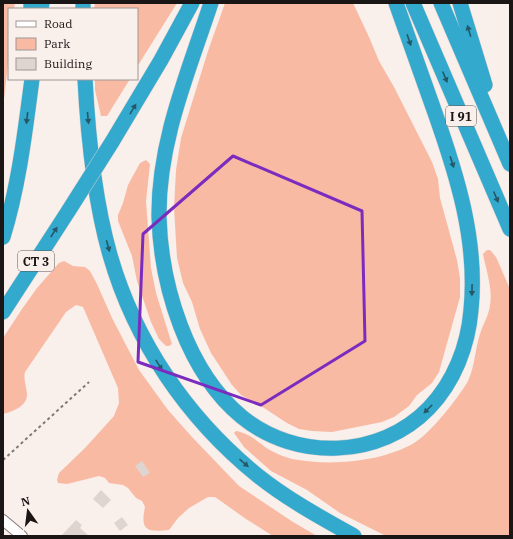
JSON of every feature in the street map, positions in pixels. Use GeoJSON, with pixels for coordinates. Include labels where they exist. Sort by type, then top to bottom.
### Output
{"type":"FeatureCollection","features":[{"type":"Feature","properties":{"kind":"highway","name":"CT 3"},"geometry":{"type":"LineString","coordinates":[[3,312],[112,142],[161,60],[192,3]]}},
{"type":"Feature","properties":{"kind":"highway"},"geometry":{"type":"LineString","coordinates":[[211,3],[177,104],[163,165],[160,189],[160,228],[163,259],[170,289],[180,324],[195,357],[208,380],[229,405],[254,425],[278,438],[303,446],[328,449],[357,446],[386,437],[404,428],[424,413],[444,391],[454,372],[463,352],[471,317],[471,264],[467,224],[461,192],[450,154],[396,3]]}},
{"type":"Feature","properties":{"kind":"highway","name":"I 91"},"geometry":{"type":"LineString","coordinates":[[413,3],[510,229]]}},
{"type":"Feature","properties":{"kind":"highway","name":"I 91"},"geometry":{"type":"LineString","coordinates":[[441,3],[510,164]]}},
{"type":"Feature","properties":{"kind":"highway"},"geometry":{"type":"LineString","coordinates":[[460,3],[483,78],[493,123]]}},
{"type":"Feature","properties":{"kind":"highway"},"geometry":{"type":"LineString","coordinates":[[3,237],[20,164],[32,80]]}},
{"type":"Feature","properties":{"kind":"highway"},"geometry":{"type":"LineString","coordinates":[[85,80],[92,157],[98,202],[104,231],[114,268],[123,292],[152,353],[166,376],[192,410],[217,439],[241,461],[282,494],[354,536]]}},
{"type":"Feature","properties":{"kind":"street"},"geometry":{"type":"LineString","coordinates":[[3,520],[22,536]]}},
{"type":"Feature","properties":{"kind":"path"},"geometry":{"type":"LineString","coordinates":[[3,460],[89,382]]}},
{"type":"Feature","properties":{"kind":"highlighted area"},"geometry":{"type":"Polygon","coordinates":[[[233,156],[362,211],[365,341],[261,405],[138,362],[143,234],[233,156]]]}},
{"type":"Feature","properties":{"kind":"green space"},"geometry":{"type":"Polygon","coordinates":[[[3,3],[15,3],[14,8],[8,8],[8,63],[3,109],[3,3]]]}},
{"type":"Feature","properties":{"kind":"green space"},"geometry":{"type":"Polygon","coordinates":[[[95,3],[177,3],[138,65],[138,8],[94,8],[95,3]]]}},
{"type":"Feature","properties":{"kind":"green space"},"geometry":{"type":"Polygon","coordinates":[[[225,3],[353,3],[379,61],[394,87],[432,162],[438,179],[440,198],[457,260],[460,278],[460,297],[439,372],[432,383],[417,395],[409,406],[394,417],[382,422],[332,432],[299,429],[287,423],[241,395],[232,385],[211,353],[200,329],[192,302],[183,283],[177,258],[174,208],[176,170],[181,138],[208,51],[225,3]]]}},
{"type":"Feature","properties":{"kind":"green space"},"geometry":{"type":"Polygon","coordinates":[[[95,80],[129,80],[107,116],[101,116],[95,90],[95,80]]]}},
{"type":"Feature","properties":{"kind":"green space"},"geometry":{"type":"Polygon","coordinates":[[[146,160],[150,164],[146,201],[151,268],[156,293],[172,344],[169,346],[166,346],[159,339],[151,322],[137,281],[132,256],[118,221],[118,215],[128,185],[140,163],[146,160]]]}},
{"type":"Feature","properties":{"kind":"green space"},"geometry":{"type":"Polygon","coordinates":[[[487,250],[490,250],[496,257],[510,289],[510,536],[386,536],[340,513],[307,490],[271,471],[244,447],[234,433],[236,431],[248,435],[269,449],[290,458],[312,462],[342,462],[373,458],[388,454],[402,449],[421,438],[451,405],[468,381],[474,363],[478,340],[491,299],[490,286],[483,254],[487,250]]]}},
{"type":"Feature","properties":{"kind":"green space"},"geometry":{"type":"Polygon","coordinates":[[[64,261],[73,266],[85,267],[90,271],[139,370],[168,410],[192,437],[239,486],[317,536],[273,536],[215,497],[208,497],[189,508],[178,518],[169,530],[150,530],[145,525],[145,507],[142,501],[136,498],[128,488],[123,485],[109,483],[105,478],[99,476],[67,484],[58,483],[57,480],[59,473],[85,448],[114,416],[119,403],[118,388],[83,307],[76,305],[66,312],[25,372],[24,378],[27,395],[25,402],[15,410],[3,414],[3,338],[37,288],[59,263],[64,261]]]}},
{"type":"Feature","properties":{"kind":"building"},"geometry":{"type":"Polygon","coordinates":[[[142,461],[150,473],[143,477],[135,466],[142,461]]]}},
{"type":"Feature","properties":{"kind":"building"},"geometry":{"type":"Polygon","coordinates":[[[101,490],[111,500],[103,508],[93,499],[101,490]]]}},
{"type":"Feature","properties":{"kind":"building"},"geometry":{"type":"Polygon","coordinates":[[[122,517],[128,525],[120,531],[114,523],[122,517]]]}},
{"type":"Feature","properties":{"kind":"building"},"geometry":{"type":"Polygon","coordinates":[[[76,520],[82,525],[80,528],[89,536],[61,536],[76,520]]]}}]}
